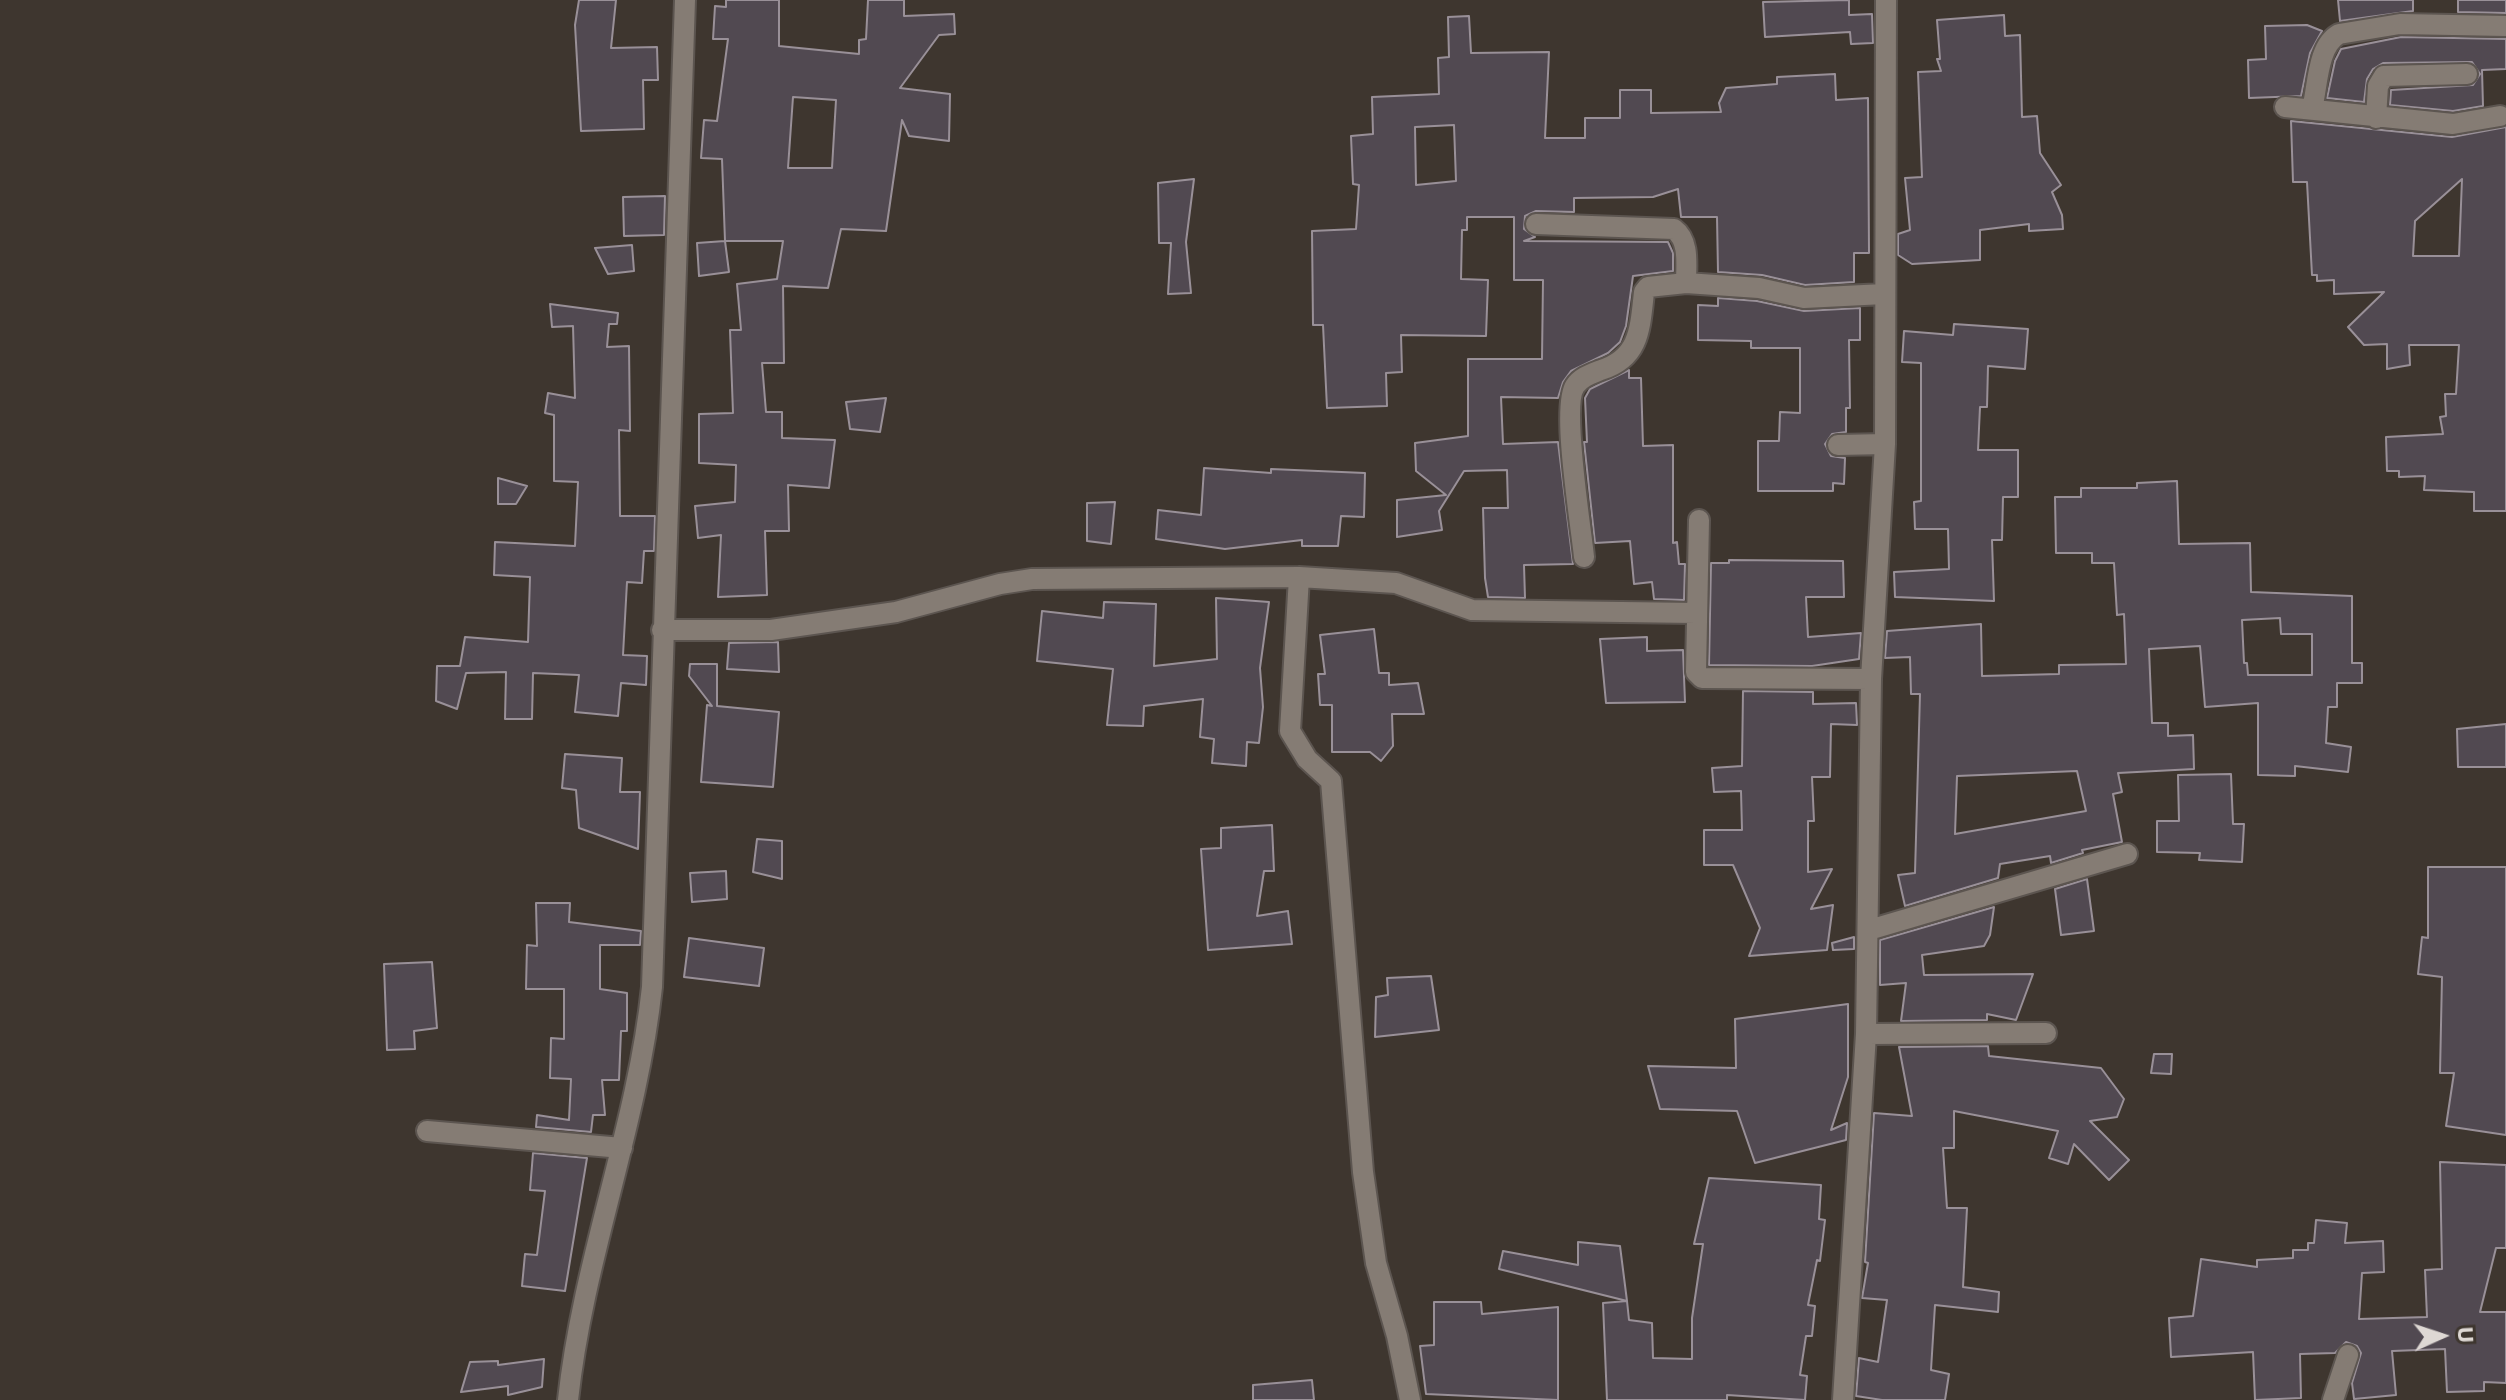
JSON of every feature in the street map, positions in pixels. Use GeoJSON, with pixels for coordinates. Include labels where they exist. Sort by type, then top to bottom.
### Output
{"type":"FeatureCollection","features":[{"type":"Feature","properties":{"kind":"street"},"geometry":{"type":"LineString","coordinates":[[568,1400],[577,1326],[645,1053],[657,925],[662,630],[685,0]]}},
{"type":"Feature","properties":{"kind":"street"},"geometry":{"type":"LineString","coordinates":[[1843,1400],[1866,1034],[1871,679],[1885,444],[1886,0]]}},
{"type":"Feature","properties":{"kind":"street"},"geometry":{"type":"LineString","coordinates":[[2312,109],[2325,49],[2330,39],[2339,34],[2400,24],[2506,26]]}},
{"type":"Feature","properties":{"kind":"street"},"geometry":{"type":"LineString","coordinates":[[2376,118],[2378,86],[2384,76],[2467,74]]}},
{"type":"Feature","properties":{"kind":"street"},"geometry":{"type":"LineString","coordinates":[[2285,107],[2376,118],[2466,124],[2500,116]]}},
{"type":"Feature","properties":{"kind":"street"},"geometry":{"type":"LineString","coordinates":[[1536,224],[1674,229],[1682,235],[1685,248],[1686,283]]}},
{"type":"Feature","properties":{"kind":"street"},"geometry":{"type":"LineString","coordinates":[[1584,557],[1569,415],[1574,386],[1583,377],[1626,358],[1635,346],[1644,292],[1648,287],[1686,283],[1759,288],[1804,298],[1884,294]]}},
{"type":"Feature","properties":{"kind":"street"},"geometry":{"type":"LineString","coordinates":[[1838,445],[1885,444]]}},
{"type":"Feature","properties":{"kind":"street"},"geometry":{"type":"LineString","coordinates":[[1699,520],[1696,672],[1702,678],[1871,679]]}},
{"type":"Feature","properties":{"kind":"street"},"geometry":{"type":"LineString","coordinates":[[662,630],[771,630],[896,612],[988,587],[1032,579],[1299,577],[1396,583],[1472,610],[1696,613]]}},
{"type":"Feature","properties":{"kind":"street"},"geometry":{"type":"LineString","coordinates":[[1299,577],[1290,731],[1307,759],[1331,781],[1363,1172],[1376,1263],[1397,1336],[1410,1400]]}},
{"type":"Feature","properties":{"kind":"street"},"geometry":{"type":"LineString","coordinates":[[1869,930],[2127,854]]}},
{"type":"Feature","properties":{"kind":"street"},"geometry":{"type":"LineString","coordinates":[[1866,1034],[2046,1033]]}},
{"type":"Feature","properties":{"kind":"street"},"geometry":{"type":"LineString","coordinates":[[427,1131],[622,1148]]}},
{"type":"Feature","properties":{"kind":"street"},"geometry":{"type":"LineString","coordinates":[[2333,1400],[2348,1355]]}},
{"type":"Feature","properties":{"kind":"building"},"geometry":{"type":"Polygon","coordinates":[[[579,0],[616,0],[611,48],[657,47],[658,80],[643,80],[644,129],[581,131],[575,25],[579,0]]]}},
{"type":"Feature","properties":{"kind":"building"},"geometry":{"type":"Polygon","coordinates":[[[726,0],[779,0],[779,46],[859,54],[859,40],[866,39],[868,0],[904,0],[904,16],[954,14],[955,34],[939,35],[900,88],[950,94],[949,141],[909,136],[902,120],[886,231],[841,229],[828,288],[783,286],[784,363],[762,363],[766,412],[782,412],[782,438],[835,440],[829,488],[788,485],[789,531],[765,531],[767,595],[718,597],[721,535],[698,538],[695,506],[735,502],[736,465],[699,463],[699,414],[733,413],[730,330],[741,330],[737,284],[777,279],[783,241],[725,241],[722,159],[701,158],[704,120],[717,121],[728,39],[713,39],[715,6],[726,7],[726,0]],[[793,97],[788,168],[832,168],[836,100],[793,97]]]}},
{"type":"Feature","properties":{"kind":"building"},"geometry":{"type":"Polygon","coordinates":[[[1849,0],[1849,15],[1872,14],[1873,43],[1851,44],[1850,32],[1765,37],[1763,2],[1849,0]]]}},
{"type":"Feature","properties":{"kind":"building"},"geometry":{"type":"Polygon","coordinates":[[[2338,0],[2413,0],[2413,11],[2340,21],[2338,0]]]}},
{"type":"Feature","properties":{"kind":"building"},"geometry":{"type":"Polygon","coordinates":[[[2458,0],[2506,0],[2506,13],[2458,12],[2458,0]]]}},
{"type":"Feature","properties":{"kind":"building"},"geometry":{"type":"Polygon","coordinates":[[[2004,15],[2005,36],[2020,35],[2022,117],[2037,116],[2040,153],[2061,185],[2052,192],[2062,215],[2063,229],[2029,231],[2029,224],[1980,230],[1980,260],[1912,264],[1898,255],[1898,234],[1910,230],[1905,178],[1922,177],[1918,72],[1941,71],[1937,59],[1940,59],[1937,20],[2004,15]]]}},
{"type":"Feature","properties":{"kind":"building"},"geometry":{"type":"Polygon","coordinates":[[[1469,16],[1471,53],[1549,52],[1545,138],[1585,138],[1585,118],[1620,118],[1620,90],[1651,90],[1651,113],[1721,112],[1719,103],[1726,88],[1777,84],[1777,77],[1835,74],[1836,100],[1868,98],[1869,253],[1854,253],[1854,282],[1805,285],[1762,275],[1718,272],[1717,217],[1681,217],[1678,189],[1653,197],[1574,198],[1574,212],[1536,211],[1525,216],[1524,229],[1535,237],[1524,241],[1668,242],[1673,253],[1673,271],[1633,276],[1626,326],[1620,342],[1608,353],[1571,371],[1563,382],[1558,398],[1501,397],[1503,444],[1558,442],[1573,564],[1524,565],[1525,598],[1488,597],[1485,578],[1483,508],[1508,508],[1507,470],[1464,471],[1439,511],[1442,530],[1397,537],[1397,500],[1446,495],[1416,471],[1415,443],[1468,436],[1468,359],[1542,359],[1543,280],[1514,280],[1514,217],[1467,217],[1467,230],[1462,230],[1461,279],[1488,280],[1486,336],[1401,335],[1402,372],[1386,373],[1387,406],[1327,408],[1323,325],[1313,325],[1312,231],[1356,229],[1359,185],[1353,184],[1351,136],[1373,134],[1372,97],[1439,94],[1438,58],[1449,57],[1448,17],[1469,16]],[[1454,125],[1415,127],[1416,185],[1456,181],[1454,125]]]}},
{"type":"Feature","properties":{"kind":"building"},"geometry":{"type":"Polygon","coordinates":[[[2307,25],[2322,31],[2310,53],[2301,96],[2249,98],[2248,60],[2266,59],[2265,26],[2307,25]]]}},
{"type":"Feature","properties":{"kind":"building"},"geometry":{"type":"Polygon","coordinates":[[[2401,37],[2506,39],[2506,69],[2482,70],[2483,106],[2453,111],[2390,105],[2391,90],[2473,85],[2480,74],[2472,62],[2383,63],[2373,69],[2367,79],[2364,102],[2327,98],[2335,61],[2341,49],[2401,37]]]}},
{"type":"Feature","properties":{"kind":"building"},"geometry":{"type":"Polygon","coordinates":[[[2291,121],[2452,137],[2506,127],[2506,511],[2474,511],[2474,492],[2424,490],[2425,476],[2399,477],[2399,471],[2387,471],[2386,437],[2443,434],[2440,417],[2446,416],[2445,394],[2456,394],[2459,345],[2409,345],[2410,365],[2387,369],[2387,344],[2364,345],[2348,327],[2384,292],[2334,294],[2334,280],[2317,281],[2317,275],[2312,275],[2307,182],[2293,182],[2291,121]],[[2462,179],[2415,221],[2413,256],[2459,256],[2462,179]]]}},
{"type":"Feature","properties":{"kind":"building"},"geometry":{"type":"Polygon","coordinates":[[[1194,179],[1186,242],[1191,293],[1168,294],[1171,243],[1159,243],[1158,183],[1194,179]]]}},
{"type":"Feature","properties":{"kind":"building"},"geometry":{"type":"Polygon","coordinates":[[[665,196],[664,235],[624,236],[623,197],[665,196]]]}},
{"type":"Feature","properties":{"kind":"building"},"geometry":{"type":"Polygon","coordinates":[[[725,241],[729,272],[699,276],[697,243],[725,241]]]}},
{"type":"Feature","properties":{"kind":"building"},"geometry":{"type":"Polygon","coordinates":[[[632,245],[634,271],[608,274],[595,248],[632,245]]]}},
{"type":"Feature","properties":{"kind":"building"},"geometry":{"type":"Polygon","coordinates":[[[1718,298],[1757,301],[1804,311],[1860,308],[1860,340],[1849,340],[1850,408],[1846,408],[1846,432],[1832,434],[1825,444],[1831,456],[1845,458],[1844,484],[1833,483],[1833,491],[1758,491],[1758,441],[1779,441],[1780,412],[1800,413],[1800,348],[1751,348],[1751,341],[1698,340],[1698,305],[1718,306],[1718,298]]]}},
{"type":"Feature","properties":{"kind":"building"},"geometry":{"type":"Polygon","coordinates":[[[550,304],[618,313],[617,324],[609,324],[607,347],[629,346],[630,431],[619,430],[620,516],[655,516],[654,551],[644,551],[642,583],[627,582],[623,655],[647,656],[646,685],[621,683],[618,716],[575,712],[579,675],[533,673],[532,719],[505,719],[506,672],[466,673],[457,709],[436,701],[437,666],[460,666],[465,637],[528,642],[530,577],[494,575],[495,542],[575,546],[578,482],[554,481],[554,415],[545,413],[548,393],[575,398],[573,326],[552,327],[550,304]]]}},
{"type":"Feature","properties":{"kind":"building"},"geometry":{"type":"Polygon","coordinates":[[[1954,324],[2028,329],[2025,369],[1988,366],[1987,407],[1980,407],[1978,450],[2018,450],[2018,497],[2003,497],[2002,540],[1992,540],[1994,601],[1895,597],[1894,572],[1949,569],[1948,529],[1915,529],[1914,502],[1921,501],[1921,363],[1902,362],[1904,331],[1953,335],[1954,324]]]}},
{"type":"Feature","properties":{"kind":"building"},"geometry":{"type":"Polygon","coordinates":[[[1629,370],[1629,378],[1641,378],[1643,446],[1673,445],[1673,543],[1677,542],[1679,564],[1685,564],[1684,600],[1654,599],[1652,582],[1634,584],[1630,541],[1595,543],[1584,442],[1587,442],[1585,398],[1590,389],[1629,370]]]}},
{"type":"Feature","properties":{"kind":"building"},"geometry":{"type":"Polygon","coordinates":[[[886,398],[880,432],[850,429],[846,402],[886,398]]]}},
{"type":"Feature","properties":{"kind":"building"},"geometry":{"type":"Polygon","coordinates":[[[1204,468],[1271,473],[1271,469],[1365,473],[1364,517],[1341,516],[1338,546],[1302,546],[1302,540],[1225,549],[1156,539],[1158,510],[1201,515],[1204,468]]]}},
{"type":"Feature","properties":{"kind":"building"},"geometry":{"type":"Polygon","coordinates":[[[498,478],[527,486],[516,504],[498,504],[498,478]]]}},
{"type":"Feature","properties":{"kind":"building"},"geometry":{"type":"Polygon","coordinates":[[[2177,481],[2179,544],[2250,543],[2251,592],[2352,596],[2352,663],[2362,663],[2362,683],[2337,683],[2337,707],[2328,707],[2326,743],[2351,747],[2348,772],[2295,766],[2295,776],[2258,775],[2258,703],[2205,707],[2200,646],[2149,649],[2152,723],[2168,723],[2168,736],[2193,735],[2194,769],[2118,773],[2122,792],[2113,794],[2122,842],[2082,850],[2083,853],[2051,863],[2050,856],[2000,864],[1998,878],[1905,906],[1898,875],[1915,873],[1920,694],[1911,694],[1910,657],[1885,658],[1887,631],[1981,624],[1982,676],[2059,674],[2059,665],[2126,664],[2124,614],[2117,615],[2114,563],[2092,563],[2092,553],[2056,553],[2055,497],[2081,497],[2081,488],[2137,488],[2137,483],[2177,481]],[[2280,618],[2242,620],[2244,663],[2247,663],[2248,675],[2312,675],[2312,634],[2281,634],[2280,618]],[[2077,771],[1957,776],[1955,834],[2086,811],[2077,771]]]}},
{"type":"Feature","properties":{"kind":"building"},"geometry":{"type":"Polygon","coordinates":[[[1115,502],[1111,544],[1087,541],[1087,503],[1115,502]]]}},
{"type":"Feature","properties":{"kind":"building"},"geometry":{"type":"Polygon","coordinates":[[[1729,560],[1843,561],[1844,597],[1806,597],[1808,637],[1861,633],[1859,659],[1812,666],[1709,665],[1711,563],[1729,563],[1729,560]]]}},
{"type":"Feature","properties":{"kind":"building"},"geometry":{"type":"Polygon","coordinates":[[[1216,598],[1269,602],[1260,668],[1263,707],[1259,743],[1247,742],[1246,766],[1212,763],[1214,739],[1200,737],[1203,699],[1144,706],[1143,726],[1107,725],[1113,669],[1037,661],[1042,611],[1103,618],[1104,602],[1156,604],[1154,666],[1217,659],[1216,598]]]}},
{"type":"Feature","properties":{"kind":"building"},"geometry":{"type":"Polygon","coordinates":[[[1374,629],[1379,673],[1389,673],[1389,685],[1418,683],[1424,714],[1392,714],[1393,746],[1381,761],[1370,752],[1332,752],[1332,705],[1320,705],[1318,674],[1325,674],[1320,635],[1374,629]]]}},
{"type":"Feature","properties":{"kind":"building"},"geometry":{"type":"Polygon","coordinates":[[[1647,637],[1647,651],[1683,650],[1685,702],[1606,703],[1600,639],[1647,637]]]}},
{"type":"Feature","properties":{"kind":"building"},"geometry":{"type":"Polygon","coordinates":[[[778,642],[779,672],[727,669],[729,643],[778,642]]]}},
{"type":"Feature","properties":{"kind":"building"},"geometry":{"type":"Polygon","coordinates":[[[690,664],[717,664],[717,706],[779,712],[773,787],[701,782],[707,705],[712,706],[689,676],[690,664]]]}},
{"type":"Feature","properties":{"kind":"building"},"geometry":{"type":"Polygon","coordinates":[[[1743,691],[1813,692],[1813,704],[1856,703],[1857,725],[1831,724],[1830,777],[1812,777],[1814,821],[1808,821],[1808,872],[1832,869],[1811,909],[1833,905],[1827,950],[1749,956],[1760,928],[1733,865],[1704,865],[1704,830],[1742,830],[1741,791],[1714,792],[1712,768],[1742,766],[1743,691]]]}},
{"type":"Feature","properties":{"kind":"building"},"geometry":{"type":"Polygon","coordinates":[[[2506,724],[2506,767],[2458,767],[2457,729],[2506,724]]]}},
{"type":"Feature","properties":{"kind":"building"},"geometry":{"type":"Polygon","coordinates":[[[565,754],[622,758],[620,792],[640,792],[638,849],[579,828],[576,790],[562,788],[565,754]]]}},
{"type":"Feature","properties":{"kind":"building"},"geometry":{"type":"Polygon","coordinates":[[[2231,774],[2233,824],[2244,824],[2242,862],[2199,860],[2200,853],[2157,852],[2157,821],[2179,821],[2178,775],[2231,774]]]}},
{"type":"Feature","properties":{"kind":"building"},"geometry":{"type":"Polygon","coordinates":[[[1272,825],[1274,871],[1264,871],[1257,916],[1288,911],[1292,944],[1208,950],[1201,849],[1221,848],[1221,828],[1272,825]]]}},
{"type":"Feature","properties":{"kind":"building"},"geometry":{"type":"Polygon","coordinates":[[[757,839],[782,841],[782,879],[753,872],[757,839]]]}},
{"type":"Feature","properties":{"kind":"building"},"geometry":{"type":"Polygon","coordinates":[[[2428,867],[2506,867],[2506,1135],[2446,1126],[2454,1073],[2440,1073],[2442,977],[2418,974],[2422,937],[2428,938],[2428,867]]]}},
{"type":"Feature","properties":{"kind":"building"},"geometry":{"type":"Polygon","coordinates":[[[726,871],[727,899],[692,902],[690,873],[726,871]]]}},
{"type":"Feature","properties":{"kind":"building"},"geometry":{"type":"Polygon","coordinates":[[[2087,879],[2094,931],[2061,935],[2055,889],[2087,879]]]}},
{"type":"Feature","properties":{"kind":"building"},"geometry":{"type":"Polygon","coordinates":[[[536,903],[570,903],[569,922],[641,931],[640,945],[600,945],[600,989],[627,993],[627,1031],[621,1031],[619,1080],[602,1080],[605,1115],[593,1115],[591,1132],[536,1127],[537,1115],[569,1120],[571,1079],[550,1078],[551,1038],[564,1039],[564,989],[526,989],[527,945],[537,946],[536,903]]]}},
{"type":"Feature","properties":{"kind":"building"},"geometry":{"type":"Polygon","coordinates":[[[1994,907],[1990,935],[1984,946],[1922,955],[1924,975],[2033,974],[2016,1020],[1987,1014],[1987,1020],[1901,1021],[1906,983],[1880,985],[1880,940],[1994,907]]]}},
{"type":"Feature","properties":{"kind":"building"},"geometry":{"type":"Polygon","coordinates":[[[1854,937],[1854,949],[1833,950],[1832,943],[1854,937]]]}},
{"type":"Feature","properties":{"kind":"building"},"geometry":{"type":"Polygon","coordinates":[[[689,938],[764,948],[759,986],[684,977],[689,938]]]}},
{"type":"Feature","properties":{"kind":"building"},"geometry":{"type":"Polygon","coordinates":[[[432,962],[437,1028],[414,1031],[415,1049],[387,1050],[384,964],[432,962]]]}},
{"type":"Feature","properties":{"kind":"building"},"geometry":{"type":"Polygon","coordinates":[[[1431,976],[1439,1030],[1375,1037],[1376,997],[1388,995],[1387,978],[1431,976]]]}},
{"type":"Feature","properties":{"kind":"building"},"geometry":{"type":"Polygon","coordinates":[[[1848,1004],[1848,1077],[1831,1130],[1847,1123],[1846,1140],[1755,1163],[1737,1111],[1660,1109],[1648,1066],[1736,1068],[1735,1019],[1848,1004]]]}},
{"type":"Feature","properties":{"kind":"building"},"geometry":{"type":"Polygon","coordinates":[[[1988,1046],[1989,1056],[2101,1068],[2124,1099],[2117,1117],[2090,1121],[2129,1160],[2109,1180],[2074,1144],[2068,1164],[2049,1158],[2058,1131],[1954,1111],[1954,1148],[1943,1148],[1947,1208],[1967,1208],[1963,1287],[1999,1292],[1998,1312],[1935,1305],[1931,1370],[1949,1374],[1945,1400],[1882,1400],[1856,1396],[1859,1358],[1878,1362],[1887,1300],[1862,1298],[1868,1263],[1865,1262],[1874,1113],[1912,1116],[1899,1047],[1988,1046]]]}},
{"type":"Feature","properties":{"kind":"building"},"geometry":{"type":"Polygon","coordinates":[[[2154,1054],[2172,1054],[2171,1074],[2151,1073],[2154,1054]]]}},
{"type":"Feature","properties":{"kind":"building"},"geometry":{"type":"Polygon","coordinates":[[[533,1153],[587,1158],[565,1291],[522,1286],[525,1254],[537,1255],[545,1191],[530,1190],[533,1153]]]}},
{"type":"Feature","properties":{"kind":"building"},"geometry":{"type":"Polygon","coordinates":[[[2440,1162],[2506,1165],[2506,1248],[2496,1248],[2480,1312],[2506,1312],[2506,1383],[2484,1382],[2484,1391],[2447,1392],[2445,1349],[2392,1351],[2396,1395],[2354,1399],[2352,1383],[2361,1353],[2357,1346],[2346,1342],[2335,1353],[2300,1354],[2301,1398],[2255,1400],[2253,1352],[2171,1357],[2169,1318],[2193,1316],[2201,1259],[2257,1267],[2257,1260],[2293,1258],[2293,1250],[2308,1250],[2308,1243],[2314,1243],[2316,1220],[2347,1223],[2345,1243],[2383,1241],[2384,1272],[2362,1273],[2359,1319],[2427,1317],[2425,1270],[2442,1269],[2440,1162]]]}},
{"type":"Feature","properties":{"kind":"building"},"geometry":{"type":"Polygon","coordinates":[[[1709,1178],[1821,1185],[1819,1219],[1825,1220],[1820,1261],[1817,1260],[1808,1305],[1815,1306],[1812,1336],[1806,1336],[1800,1375],[1807,1376],[1805,1400],[1727,1395],[1727,1400],[1607,1400],[1603,1303],[1627,1301],[1629,1320],[1652,1323],[1653,1358],[1692,1359],[1692,1318],[1703,1244],[1694,1244],[1709,1178]]]}},
{"type":"Feature","properties":{"kind":"building"},"geometry":{"type":"Polygon","coordinates":[[[1578,1242],[1620,1246],[1627,1301],[1499,1269],[1503,1251],[1578,1265],[1578,1242]]]}},
{"type":"Feature","properties":{"kind":"building"},"geometry":{"type":"Polygon","coordinates":[[[1434,1302],[1481,1302],[1482,1314],[1558,1307],[1558,1400],[1426,1394],[1420,1346],[1434,1345],[1434,1302]]]}},
{"type":"Feature","properties":{"kind":"building"},"geometry":{"type":"Polygon","coordinates":[[[544,1359],[542,1387],[508,1395],[508,1386],[461,1392],[470,1362],[498,1361],[498,1365],[544,1359]]]}},
{"type":"Feature","properties":{"kind":"building"},"geometry":{"type":"Polygon","coordinates":[[[1312,1380],[1314,1400],[1253,1400],[1253,1385],[1312,1380]]]}}]}
